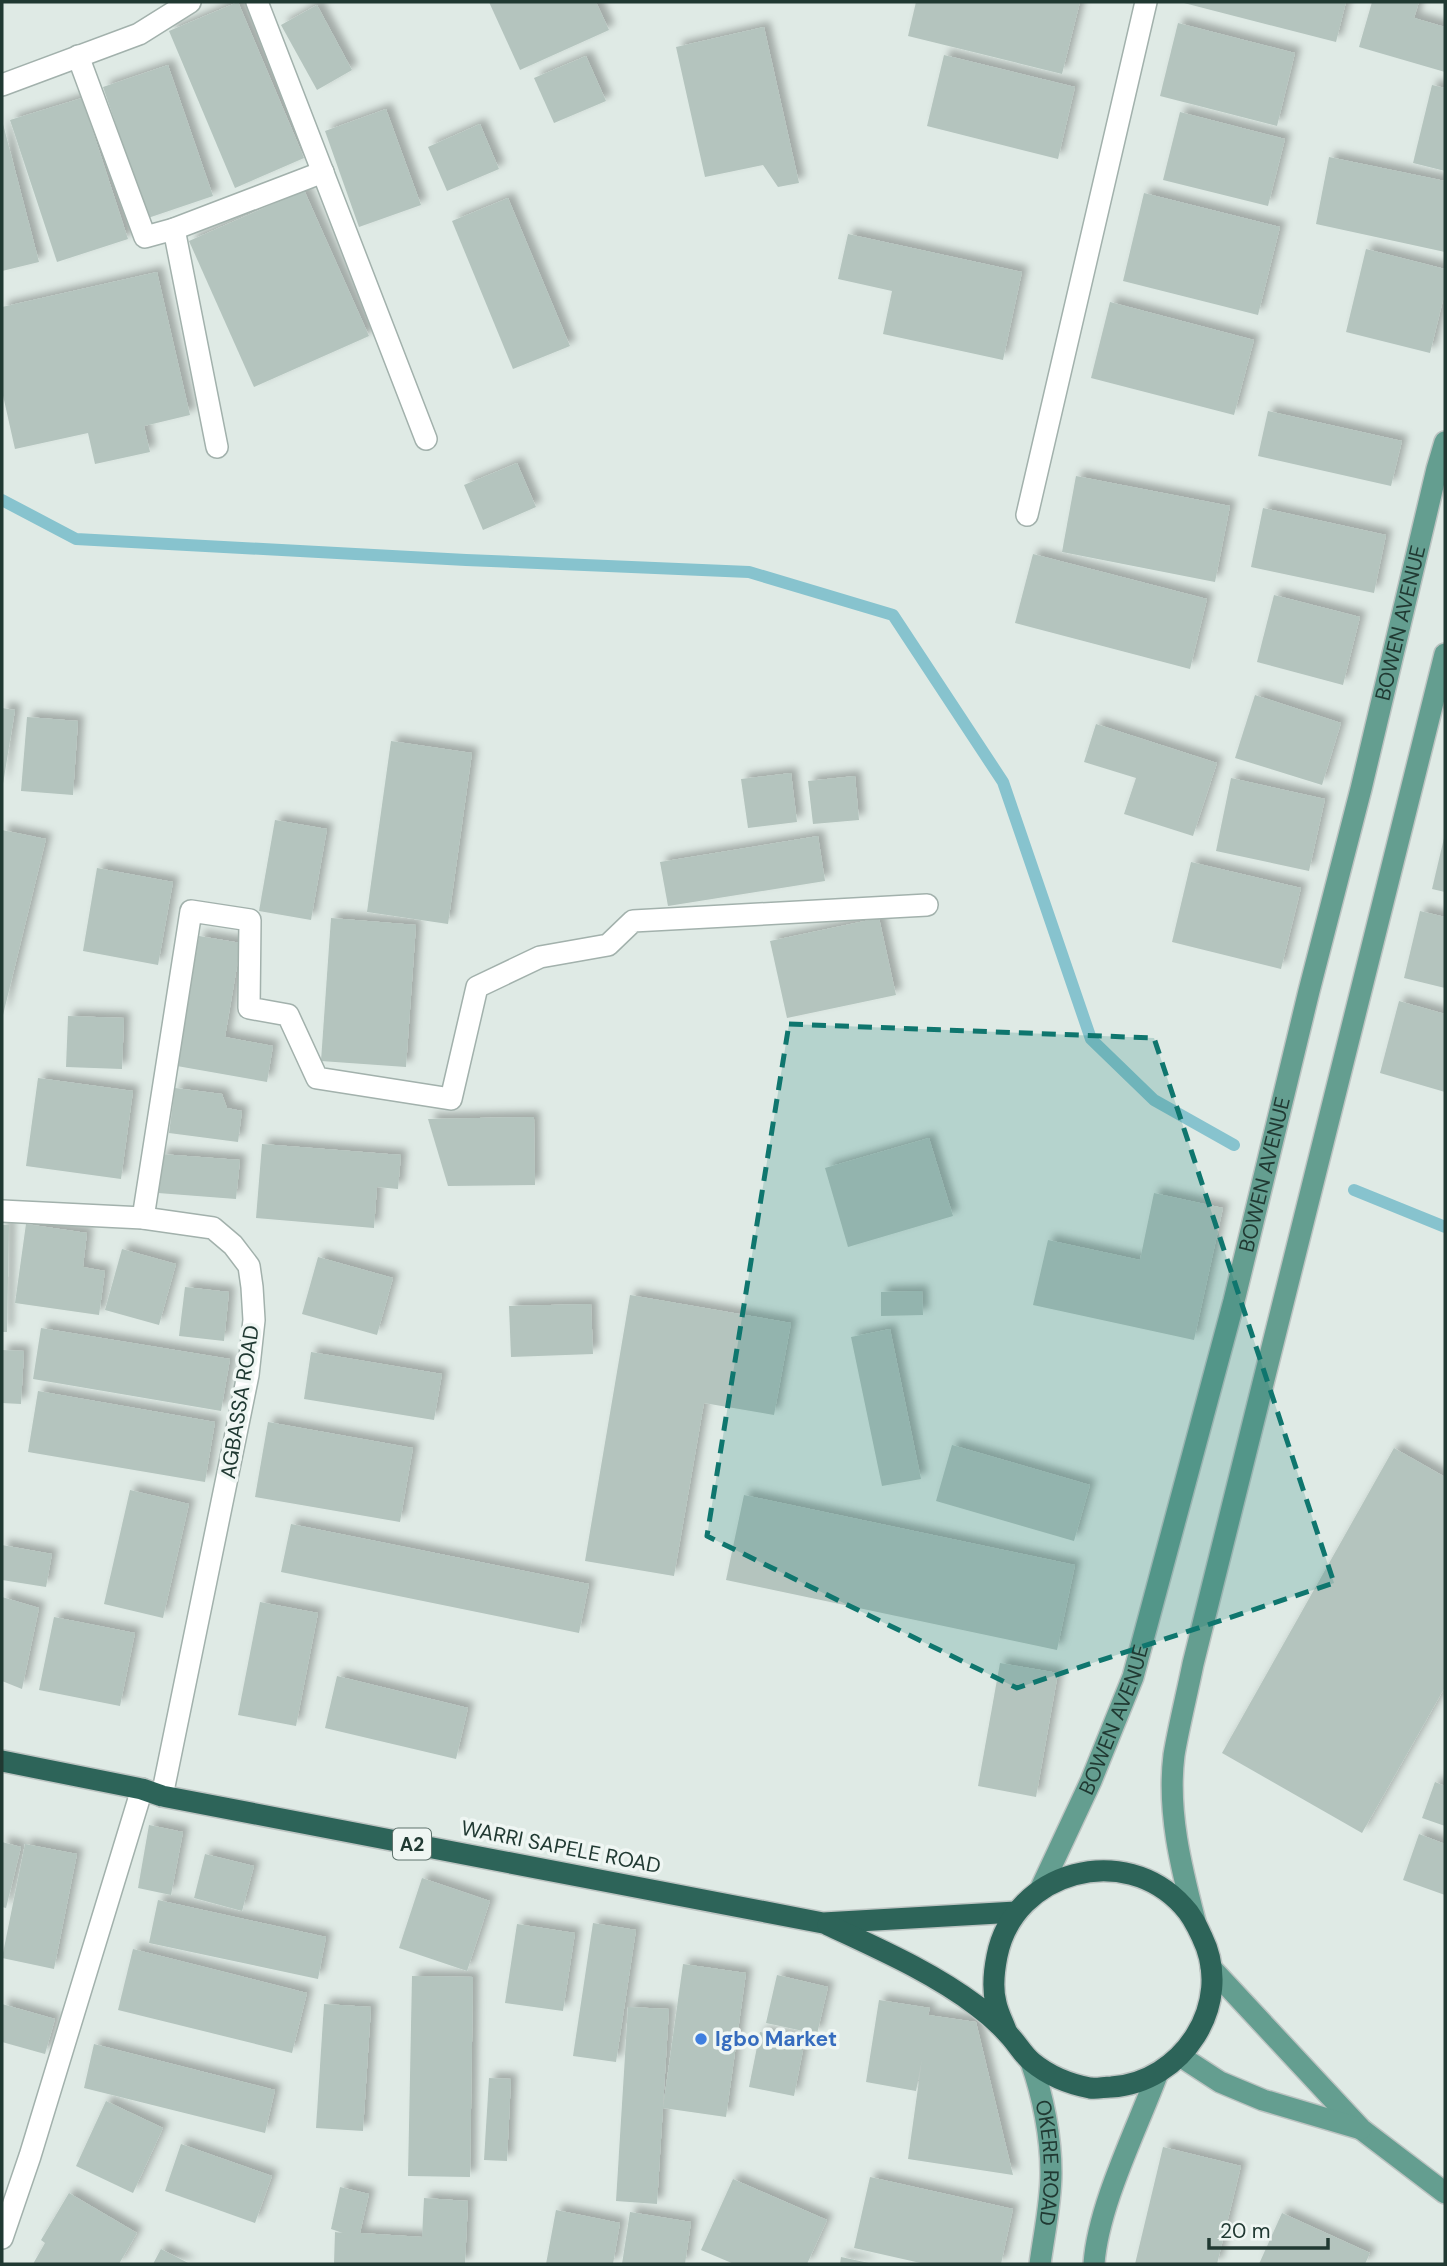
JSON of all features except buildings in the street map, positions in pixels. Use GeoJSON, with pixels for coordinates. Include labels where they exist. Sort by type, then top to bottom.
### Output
{"type":"FeatureCollection","features":[{"type":"Feature","properties":{"kind":"highway","name":"WARRI SAPELE ROAD"},"geometry":{"type":"LineString","coordinates":[[2,1761],[142,1789],[162,1796],[823,1923],[1016,1912]]}},
{"type":"Feature","properties":{"kind":"highway"},"geometry":{"type":"LineString","coordinates":[[1113,1871],[1133,1875],[1168,1892],[1183,1905],[1195,1921],[1205,1943],[1211,1968],[1212,1992],[1206,2015],[1195,2037],[1180,2056],[1157,2075],[1126,2086],[1092,2088],[1059,2079],[1031,2062],[1007,2033],[996,2003],[994,1971],[1000,1940],[1016,1912],[1040,1890],[1056,1880],[1074,1874],[1113,1871]]}},
{"type":"Feature","properties":{"kind":"highway","name":"WARRI SAPELE ROAD"},"geometry":{"type":"LineString","coordinates":[[823,1923],[927,1974],[977,2006],[1007,2033]]}},
{"type":"Feature","properties":{"kind":"main road","name":"BOWEN AVENUE"},"geometry":{"type":"LineString","coordinates":[[1040,1890],[1091,1781],[1133,1677],[1234,1301],[1445,442]]}},
{"type":"Feature","properties":{"kind":"main road"},"geometry":{"type":"LineString","coordinates":[[1195,1921],[1179,1857],[1173,1808],[1174,1756],[1193,1664],[1445,654]]}},
{"type":"Feature","properties":{"kind":"main road"},"geometry":{"type":"LineString","coordinates":[[1211,1968],[1361,2129],[1445,2193]]}},
{"type":"Feature","properties":{"kind":"main road"},"geometry":{"type":"LineString","coordinates":[[1180,2056],[1220,2082],[1263,2100],[1361,2129]]}},
{"type":"Feature","properties":{"kind":"main road","name":"OKERE ROAD"},"geometry":{"type":"LineString","coordinates":[[1031,2062],[1038,2081],[1051,2172],[1040,2264]]}},
{"type":"Feature","properties":{"kind":"main road"},"geometry":{"type":"LineString","coordinates":[[1094,2264],[1095,2249],[1109,2200],[1157,2075]]}},
{"type":"Feature","properties":{"kind":"street"},"geometry":{"type":"LineString","coordinates":[[2,85],[139,34],[190,2]]}},
{"type":"Feature","properties":{"kind":"street"},"geometry":{"type":"LineString","coordinates":[[257,2],[426,439]]}},
{"type":"Feature","properties":{"kind":"street"},"geometry":{"type":"LineString","coordinates":[[1027,515],[1146,2]]}},
{"type":"Feature","properties":{"kind":"street"},"geometry":{"type":"LineString","coordinates":[[78,57],[145,237],[174,229],[323,173]]}},
{"type":"Feature","properties":{"kind":"street"},"geometry":{"type":"LineString","coordinates":[[174,229],[217,447]]}},
{"type":"Feature","properties":{"kind":"street"},"geometry":{"type":"LineString","coordinates":[[143,1218],[191,911],[250,920],[249,1008],[288,1015],[317,1078],[451,1099],[477,987],[540,957],[608,945],[633,921],[927,905]]}},
{"type":"Feature","properties":{"kind":"street","name":"AGBASSA ROAD"},"geometry":{"type":"LineString","coordinates":[[2,1211],[143,1218],[213,1228],[233,1245],[248,1266],[253,1287],[254,1320],[248,1375],[162,1796]]}},
{"type":"Feature","properties":{"kind":"street"},"geometry":{"type":"LineString","coordinates":[[2,2238],[30,2156],[142,1789]]}},
{"type":"Feature","properties":{"kind":"highlighted area"},"geometry":{"type":"Polygon","coordinates":[[[789,1024],[1154,1038],[1334,1583],[1017,1688],[707,1536],[789,1024]]]}},
{"type":"Feature","properties":{"kind":"waterway"},"geometry":{"type":"LineString","coordinates":[[2,500],[76,539],[749,572],[893,615],[1003,782],[1091,1039],[1154,1100],[1234,1145]]}},
{"type":"Feature","properties":{"kind":"waterway"},"geometry":{"type":"LineString","coordinates":[[1354,1190],[1445,1227]]}},
{"type":"Feature","properties":{"kind":"place","name":"Igbo Market"},"geometry":{"type":"Point","coordinates":[701,2039]}}]}
